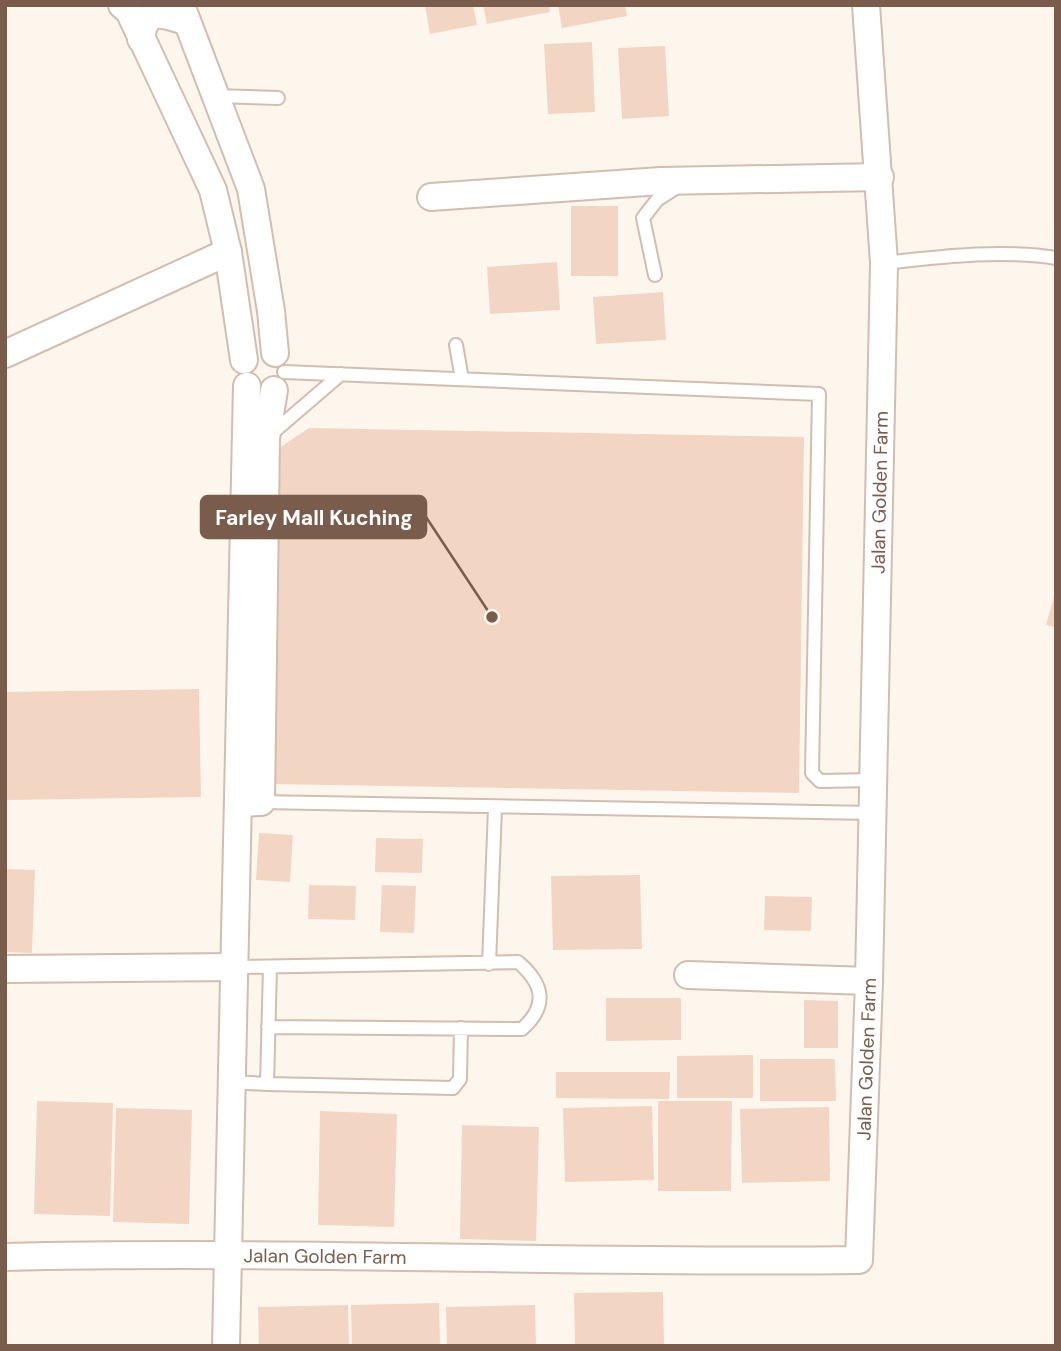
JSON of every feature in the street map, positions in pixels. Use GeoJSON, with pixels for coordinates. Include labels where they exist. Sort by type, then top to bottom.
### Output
{"type":"FeatureCollection","features":[{"type":"Feature","properties":{"kind":"street"},"geometry":{"type":"LineString","coordinates":[[122,5],[129,11],[213,190],[228,252],[246,373],[250,803]]}},
{"type":"Feature","properties":{"kind":"street","name":"Jalan Golden Farm"},"geometry":{"type":"LineString","coordinates":[[5,1257],[226,1253],[679,1262],[859,1260],[869,981],[884,263],[866,5]]}},
{"type":"Feature","properties":{"kind":"street"},"geometry":{"type":"LineString","coordinates":[[141,38],[143,26],[153,15],[183,13],[251,189],[278,372],[267,438],[250,803],[235,967],[226,1253],[226,1346]]}},
{"type":"Feature","properties":{"kind":"street"},"geometry":{"type":"LineString","coordinates":[[431,197],[700,180],[880,177]]}},
{"type":"Feature","properties":{"kind":"street"},"geometry":{"type":"LineString","coordinates":[[5,354],[228,252]]}},
{"type":"Feature","properties":{"kind":"street"},"geometry":{"type":"LineString","coordinates":[[246,373],[261,350],[278,372]]}},
{"type":"Feature","properties":{"kind":"street"},"geometry":{"type":"LineString","coordinates":[[246,373],[260,393],[278,372]]}},
{"type":"Feature","properties":{"kind":"street"},"geometry":{"type":"LineString","coordinates":[[5,969],[235,967]]}},
{"type":"Feature","properties":{"kind":"street"},"geometry":{"type":"LineString","coordinates":[[688,975],[869,981]]}},
{"type":"Feature","properties":{"kind":"lane"},"geometry":{"type":"LineString","coordinates":[[215,96],[278,98]]}},
{"type":"Feature","properties":{"kind":"lane"},"geometry":{"type":"LineString","coordinates":[[655,275],[643,218],[657,200],[671,189],[700,180]]}},
{"type":"Feature","properties":{"kind":"lane"},"geometry":{"type":"LineString","coordinates":[[884,263],[1032,254],[1056,258]]}},
{"type":"Feature","properties":{"kind":"lane"},"geometry":{"type":"LineString","coordinates":[[456,345],[462,379]]}},
{"type":"Feature","properties":{"kind":"lane"},"geometry":{"type":"LineString","coordinates":[[278,372],[819,394],[812,773],[820,781],[873,780]]}},
{"type":"Feature","properties":{"kind":"lane"},"geometry":{"type":"LineString","coordinates":[[267,438],[341,374]]}},
{"type":"Feature","properties":{"kind":"lane"},"geometry":{"type":"LineString","coordinates":[[250,803],[872,813]]}},
{"type":"Feature","properties":{"kind":"lane"},"geometry":{"type":"LineString","coordinates":[[489,964],[495,808]]}},
{"type":"Feature","properties":{"kind":"lane"},"geometry":{"type":"LineString","coordinates":[[235,967],[518,962],[534,975],[541,1000],[537,1016],[522,1029],[268,1027]]}},
{"type":"Feature","properties":{"kind":"lane"},"geometry":{"type":"LineString","coordinates":[[267,1084],[270,967]]}},
{"type":"Feature","properties":{"kind":"lane"},"geometry":{"type":"LineString","coordinates":[[232,1082],[453,1088],[460,1079],[461,1028]]}},
{"type":"Feature","properties":{"kind":"building"},"geometry":{"type":"Polygon","coordinates":[[[425,5],[473,5],[477,25],[430,34],[425,5]]]}},
{"type":"Feature","properties":{"kind":"building"},"geometry":{"type":"Polygon","coordinates":[[[483,5],[549,5],[550,12],[487,24],[483,5]]]}},
{"type":"Feature","properties":{"kind":"building"},"geometry":{"type":"Polygon","coordinates":[[[558,5],[625,5],[627,16],[562,28],[558,5]]]}},
{"type":"Feature","properties":{"kind":"building"},"geometry":{"type":"Polygon","coordinates":[[[592,42],[595,112],[548,114],[544,44],[592,42]]]}},
{"type":"Feature","properties":{"kind":"building"},"geometry":{"type":"Polygon","coordinates":[[[665,46],[669,116],[622,119],[618,48],[665,46]]]}},
{"type":"Feature","properties":{"kind":"building"},"geometry":{"type":"Polygon","coordinates":[[[571,206],[618,206],[618,276],[571,276],[571,206]]]}},
{"type":"Feature","properties":{"kind":"building"},"geometry":{"type":"Polygon","coordinates":[[[557,262],[560,310],[490,314],[487,267],[557,262]]]}},
{"type":"Feature","properties":{"kind":"building"},"geometry":{"type":"Polygon","coordinates":[[[663,292],[666,340],[596,344],[593,297],[663,292]]]}},
{"type":"Feature","properties":{"kind":"building"},"geometry":{"type":"Polygon","coordinates":[[[309,428],[804,437],[799,793],[272,784],[276,450],[309,428]]]}},
{"type":"Feature","properties":{"kind":"building"},"geometry":{"type":"Polygon","coordinates":[[[1056,593],[1056,627],[1046,625],[1056,593]]]}},
{"type":"Feature","properties":{"kind":"building"},"geometry":{"type":"Polygon","coordinates":[[[199,689],[201,797],[5,800],[5,692],[199,689]]]}},
{"type":"Feature","properties":{"kind":"building"},"geometry":{"type":"Polygon","coordinates":[[[259,833],[293,835],[290,882],[256,880],[259,833]]]}},
{"type":"Feature","properties":{"kind":"building"},"geometry":{"type":"Polygon","coordinates":[[[376,838],[423,839],[422,873],[375,872],[376,838]]]}},
{"type":"Feature","properties":{"kind":"building"},"geometry":{"type":"Polygon","coordinates":[[[5,869],[35,870],[32,953],[5,952],[5,869]]]}},
{"type":"Feature","properties":{"kind":"building"},"geometry":{"type":"Polygon","coordinates":[[[640,875],[642,949],[553,950],[551,876],[640,875]]]}},
{"type":"Feature","properties":{"kind":"building"},"geometry":{"type":"Polygon","coordinates":[[[309,885],[356,886],[355,920],[308,919],[309,885]]]}},
{"type":"Feature","properties":{"kind":"building"},"geometry":{"type":"Polygon","coordinates":[[[382,885],[416,886],[414,933],[380,932],[382,885]]]}},
{"type":"Feature","properties":{"kind":"building"},"geometry":{"type":"Polygon","coordinates":[[[765,896],[812,897],[811,931],[764,930],[765,896]]]}},
{"type":"Feature","properties":{"kind":"building"},"geometry":{"type":"Polygon","coordinates":[[[606,998],[681,998],[681,1040],[606,1041],[606,998]]]}},
{"type":"Feature","properties":{"kind":"building"},"geometry":{"type":"Polygon","coordinates":[[[804,1000],[838,1001],[838,1048],[804,1048],[804,1000]]]}},
{"type":"Feature","properties":{"kind":"building"},"geometry":{"type":"Polygon","coordinates":[[[753,1055],[753,1098],[677,1098],[677,1056],[753,1055]]]}},
{"type":"Feature","properties":{"kind":"building"},"geometry":{"type":"Polygon","coordinates":[[[760,1059],[835,1059],[836,1101],[760,1101],[760,1059]]]}},
{"type":"Feature","properties":{"kind":"building"},"geometry":{"type":"Polygon","coordinates":[[[556,1072],[670,1072],[669,1099],[556,1098],[556,1072]]]}},
{"type":"Feature","properties":{"kind":"building"},"geometry":{"type":"Polygon","coordinates":[[[37,1101],[113,1103],[110,1216],[34,1214],[37,1101]]]}},
{"type":"Feature","properties":{"kind":"building"},"geometry":{"type":"Polygon","coordinates":[[[658,1101],[732,1101],[731,1191],[658,1191],[658,1101]]]}},
{"type":"Feature","properties":{"kind":"building"},"geometry":{"type":"Polygon","coordinates":[[[652,1106],[654,1180],[565,1182],[563,1108],[652,1106]]]}},
{"type":"Feature","properties":{"kind":"building"},"geometry":{"type":"Polygon","coordinates":[[[829,1107],[830,1181],[742,1183],[740,1109],[829,1107]]]}},
{"type":"Feature","properties":{"kind":"building"},"geometry":{"type":"Polygon","coordinates":[[[116,1108],[192,1110],[189,1224],[113,1222],[116,1108]]]}},
{"type":"Feature","properties":{"kind":"building"},"geometry":{"type":"Polygon","coordinates":[[[320,1111],[397,1114],[394,1227],[318,1225],[320,1111]]]}},
{"type":"Feature","properties":{"kind":"building"},"geometry":{"type":"Polygon","coordinates":[[[462,1125],[539,1127],[536,1241],[460,1239],[462,1125]]]}},
{"type":"Feature","properties":{"kind":"building"},"geometry":{"type":"Polygon","coordinates":[[[663,1292],[664,1346],[575,1346],[574,1293],[663,1292]]]}},
{"type":"Feature","properties":{"kind":"building"},"geometry":{"type":"Polygon","coordinates":[[[439,1303],[440,1346],[352,1346],[351,1305],[439,1303]]]}},
{"type":"Feature","properties":{"kind":"building"},"geometry":{"type":"Polygon","coordinates":[[[348,1305],[349,1346],[259,1346],[258,1307],[348,1305]]]}},
{"type":"Feature","properties":{"kind":"building"},"geometry":{"type":"Polygon","coordinates":[[[535,1305],[536,1346],[447,1346],[446,1307],[535,1305]]]}},
{"type":"Feature","properties":{"kind":"place","name":"Farley Mall Kuching"},"geometry":{"type":"Point","coordinates":[492,617]}}]}
